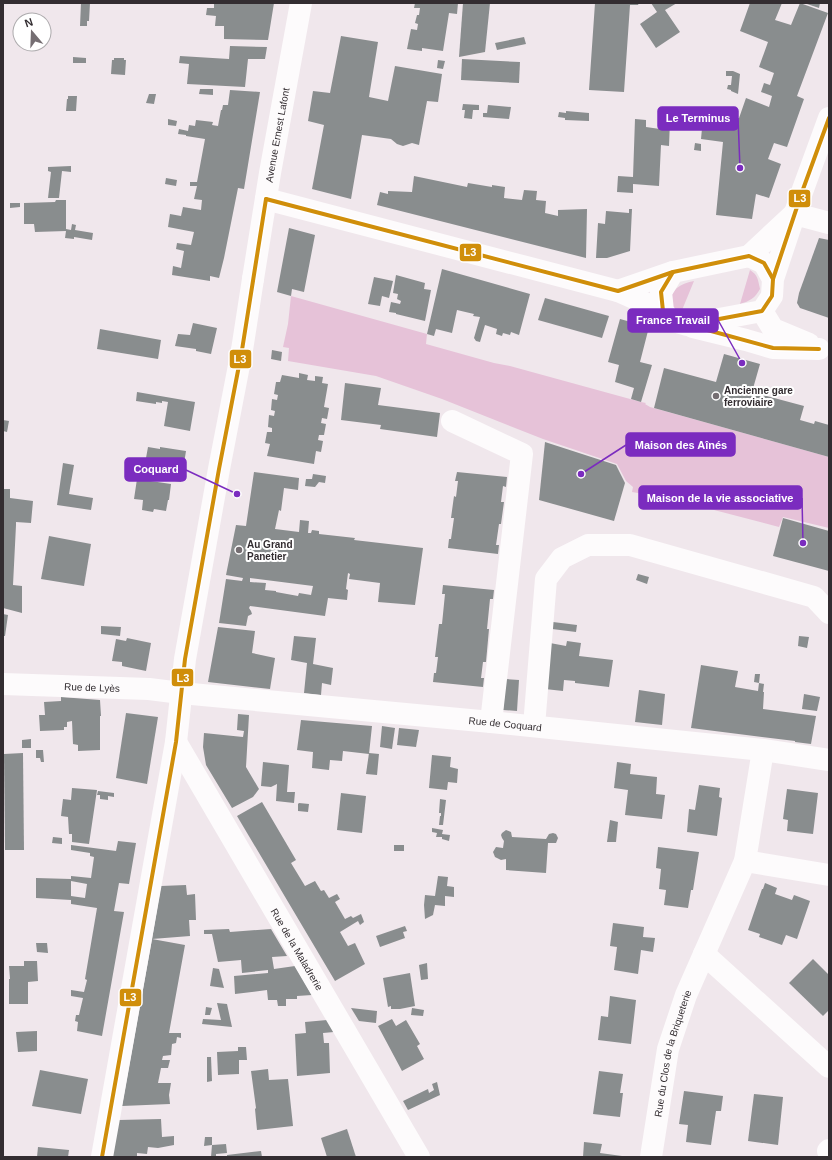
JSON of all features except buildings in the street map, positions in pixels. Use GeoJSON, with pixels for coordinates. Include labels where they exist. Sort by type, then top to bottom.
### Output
{"type":"FeatureCollection","features":[{"type":"Feature","properties":{"kind":"street","name":"Avenue Ernest Lafont"},"geometry":{"type":"LineString","coordinates":[[102,1157],[176,742],[185,659],[242,350],[266,199],[302,3]]}},
{"type":"Feature","properties":{"kind":"street"},"geometry":{"type":"LineString","coordinates":[[687,325],[762,311],[772,296],[774,280],[795,214],[829,118]]}},
{"type":"Feature","properties":{"kind":"street"},"geometry":{"type":"LineString","coordinates":[[266,199],[618,291],[662,311],[670,320],[687,325],[773,348],[824,350]]}},
{"type":"Feature","properties":{"kind":"street"},"geometry":{"type":"LineString","coordinates":[[618,291],[673,272],[749,256],[795,214]]}},
{"type":"Feature","properties":{"kind":"street"},"geometry":{"type":"LineString","coordinates":[[795,214],[829,223]]}},
{"type":"Feature","properties":{"kind":"street"},"geometry":{"type":"LineString","coordinates":[[749,256],[764,263],[774,280]]}},
{"type":"Feature","properties":{"kind":"street"},"geometry":{"type":"LineString","coordinates":[[662,311],[661,292],[673,272]]}},
{"type":"Feature","properties":{"kind":"street"},"geometry":{"type":"LineString","coordinates":[[762,311],[773,329],[824,350]]}},
{"type":"Feature","properties":{"kind":"street"},"geometry":{"type":"LineString","coordinates":[[452,421],[522,454],[491,722]]}},
{"type":"Feature","properties":{"kind":"street"},"geometry":{"type":"LineString","coordinates":[[534,726],[546,579],[562,558],[588,545],[630,545],[814,597],[829,613]]}},
{"type":"Feature","properties":{"kind":"street","name":"Rue de Lyès"},"geometry":{"type":"LineString","coordinates":[[3,684],[148,689],[181,693]]}},
{"type":"Feature","properties":{"kind":"street","name":"Rue de Coquard"},"geometry":{"type":"LineString","coordinates":[[181,693],[534,726],[763,750],[829,760]]}},
{"type":"Feature","properties":{"kind":"street","name":"Rue de la Maladrerie"},"geometry":{"type":"LineString","coordinates":[[176,742],[419,1157]]}},
{"type":"Feature","properties":{"kind":"street","name":"Rue du Clos de la Briqueterie"},"geometry":{"type":"LineString","coordinates":[[651,1157],[668,1049],[686,995],[745,861],[763,750]]}},
{"type":"Feature","properties":{"kind":"street"},"geometry":{"type":"LineString","coordinates":[[745,861],[829,875]]}},
{"type":"Feature","properties":{"kind":"street"},"geometry":{"type":"LineString","coordinates":[[704,954],[829,1067]]}},
{"type":"Feature","properties":{"kind":"shaded area"},"geometry":{"type":"Polygon","coordinates":[[[750,270],[756,276],[760,289],[752,299],[740,304],[750,270]]]}},
{"type":"Feature","properties":{"kind":"shaded area"},"geometry":{"type":"Polygon","coordinates":[[[694,281],[680,315],[675,310],[673,305],[671,299],[672,295],[681,285],[694,281]]]}},
{"type":"Feature","properties":{"kind":"shaded area"},"geometry":{"type":"Polygon","coordinates":[[[291,296],[427,334],[426,344],[646,403],[645,404],[650,407],[829,457],[829,528],[783,517],[779,527],[672,499],[632,492],[633,487],[626,481],[617,464],[543,439],[442,399],[376,376],[288,361],[289,348],[283,347],[288,324],[291,296]]]}},
{"type":"Feature","properties":{"kind":"transit line","name":"L3"},"geometry":{"type":"LineString","coordinates":[[773,279],[829,118]]}},
{"type":"Feature","properties":{"kind":"transit line","name":"L3"},"geometry":{"type":"LineString","coordinates":[[266,199],[618,291],[673,272]]}},
{"type":"Feature","properties":{"kind":"transit line","name":"L3"},"geometry":{"type":"LineString","coordinates":[[102,1157],[176,742],[185,659],[242,350],[266,199]]}},
{"type":"Feature","properties":{"kind":"transit line","name":"L3"},"geometry":{"type":"LineString","coordinates":[[749,256],[764,263],[773,279],[772,296],[762,311],[687,325],[670,320],[663,311],[661,292],[673,272],[749,256]]}},
{"type":"Feature","properties":{"kind":"transit line","name":"L3"},"geometry":{"type":"LineString","coordinates":[[700,328],[773,348],[819,349]]}},
{"type":"Feature","properties":{"kind":"place","name":"Le Terminus"},"geometry":{"type":"Point","coordinates":[740,168]}},
{"type":"Feature","properties":{"kind":"place","name":"France Travail"},"geometry":{"type":"Point","coordinates":[742,363]}},
{"type":"Feature","properties":{"kind":"place","name":"Ancienne gare ferroviaire"},"geometry":{"type":"Point","coordinates":[716,396]}},
{"type":"Feature","properties":{"kind":"place","name":"Maison des Aînés"},"geometry":{"type":"Point","coordinates":[581,474]}},
{"type":"Feature","properties":{"kind":"place","name":"Coquard"},"geometry":{"type":"Point","coordinates":[237,494]}},
{"type":"Feature","properties":{"kind":"place","name":"Maison de la vie associative"},"geometry":{"type":"Point","coordinates":[803,543]}},
{"type":"Feature","properties":{"kind":"place","name":"Au Grand Panetier"},"geometry":{"type":"Point","coordinates":[239,550]}}]}
